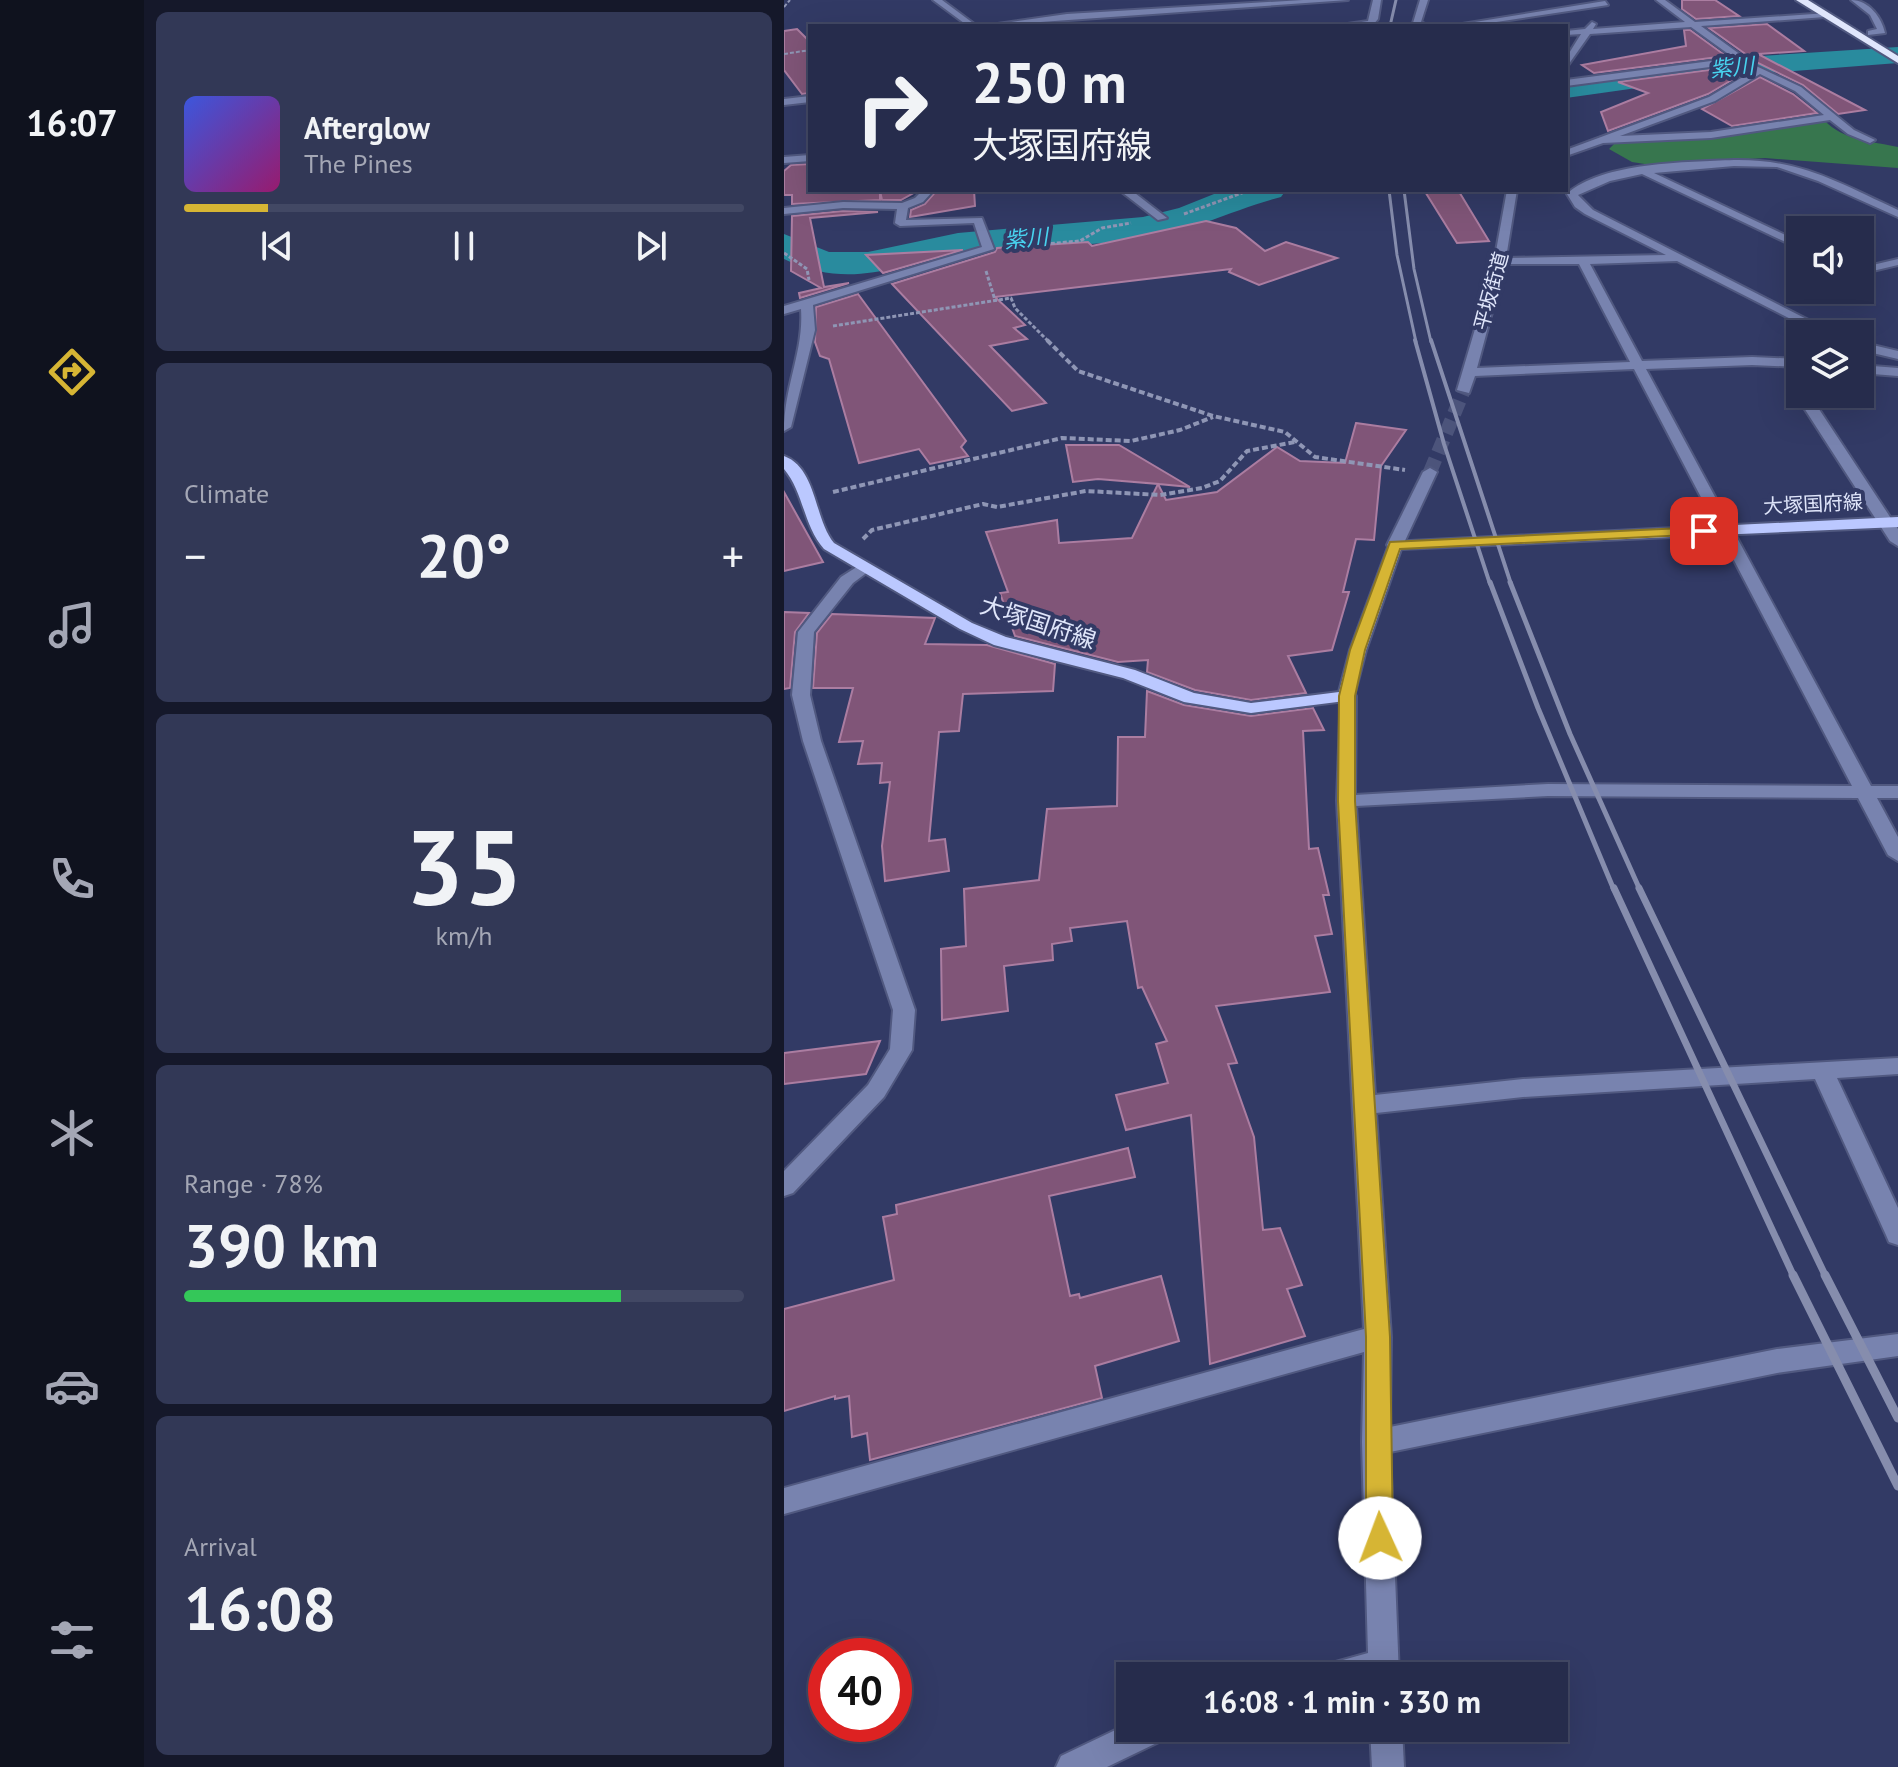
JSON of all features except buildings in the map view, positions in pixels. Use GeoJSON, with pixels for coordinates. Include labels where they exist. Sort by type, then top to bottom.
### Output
{"type":"FeatureCollection","features":[{"type":"Feature","properties":{"kind":"highway"},"geometry":{"type":"LineString","coordinates":[[1801,0],[1885,52],[1897,56]]}},
{"type":"Feature","properties":{"kind":"highway"},"geometry":{"type":"LineString","coordinates":[[1818,0],[1871,33],[1897,56]]}},
{"type":"Feature","properties":{"kind":"main road","name":"大塚国府線"},"geometry":{"type":"LineString","coordinates":[[784,460],[801,480],[817,532],[829,546],[966,626],[1000,641],[1129,674],[1190,698],[1251,708],[1347,696]]}},
{"type":"Feature","properties":{"kind":"main road","name":"大塚国府線"},"geometry":{"type":"LineString","coordinates":[[1395,545],[1892,522]]}},
{"type":"Feature","properties":{"kind":"main road"},"geometry":{"type":"LineString","coordinates":[[1347,696],[1358,650],[1395,545]]}},
{"type":"Feature","properties":{"kind":"street"},"geometry":{"type":"LineString","coordinates":[[937,0],[970,24]]}},
{"type":"Feature","properties":{"kind":"street"},"geometry":{"type":"LineString","coordinates":[[1004,24],[1067,16],[1344,0]]}},
{"type":"Feature","properties":{"kind":"street"},"geometry":{"type":"LineString","coordinates":[[1368,24],[1374,19],[1377,0]]}},
{"type":"Feature","properties":{"kind":"street"},"geometry":{"type":"LineString","coordinates":[[1420,24],[1417,23],[1424,0]]}},
{"type":"Feature","properties":{"kind":"street"},"geometry":{"type":"LineString","coordinates":[[1466,24],[1618,0]]}},
{"type":"Feature","properties":{"kind":"street"},"geometry":{"type":"LineString","coordinates":[[1660,0],[1750,66],[1798,89],[1851,132],[1870,140]]}},
{"type":"Feature","properties":{"kind":"street"},"geometry":{"type":"LineString","coordinates":[[1855,0],[1873,14],[1882,31],[1871,33]]}},
{"type":"Feature","properties":{"kind":"street"},"geometry":{"type":"LineString","coordinates":[[1568,62],[1606,1]]}},
{"type":"Feature","properties":{"kind":"street"},"geometry":{"type":"LineString","coordinates":[[1568,33],[1691,21],[1825,15]]}},
{"type":"Feature","properties":{"kind":"street"},"geometry":{"type":"LineString","coordinates":[[1568,83],[1750,66]]}},
{"type":"Feature","properties":{"kind":"street"},"geometry":{"type":"LineString","coordinates":[[1568,152],[1712,99],[1750,66]]}},
{"type":"Feature","properties":{"kind":"street"},"geometry":{"type":"LineString","coordinates":[[784,102],[808,99]]}},
{"type":"Feature","properties":{"kind":"street"},"geometry":{"type":"LineString","coordinates":[[1600,140],[1711,135],[1831,117]]}},
{"type":"Feature","properties":{"kind":"street"},"geometry":{"type":"LineString","coordinates":[[784,160],[808,158]]}},
{"type":"Feature","properties":{"kind":"street"},"geometry":{"type":"LineString","coordinates":[[1802,320],[1589,212],[1574,199],[1575,190],[1591,180],[1644,172],[1719,164],[1778,164],[1898,214]]}},
{"type":"Feature","properties":{"kind":"street"},"geometry":{"type":"LineString","coordinates":[[1644,172],[1786,239]]}},
{"type":"Feature","properties":{"kind":"street"},"geometry":{"type":"LineString","coordinates":[[784,211],[843,205],[903,206],[919,200],[927,192]]}},
{"type":"Feature","properties":{"kind":"street"},"geometry":{"type":"LineString","coordinates":[[1127,192],[1162,218]]}},
{"type":"Feature","properties":{"kind":"street","name":"平坂街道"},"geometry":{"type":"LineString","coordinates":[[1464,390],[1501,261],[1512,192]]}},
{"type":"Feature","properties":{"kind":"street"},"geometry":{"type":"LineString","coordinates":[[784,310],[984,246],[978,220],[900,223],[903,206]]}},
{"type":"Feature","properties":{"kind":"street"},"geometry":{"type":"LineString","coordinates":[[1501,261],[1583,262],[1676,258]]}},
{"type":"Feature","properties":{"kind":"street"},"geometry":{"type":"LineString","coordinates":[[1583,262],[1898,855]]}},
{"type":"Feature","properties":{"kind":"street"},"geometry":{"type":"LineString","coordinates":[[1874,268],[1898,262]]}},
{"type":"Feature","properties":{"kind":"street"},"geometry":{"type":"LineString","coordinates":[[784,427],[809,330],[810,302]]}},
{"type":"Feature","properties":{"kind":"street"},"geometry":{"type":"LineString","coordinates":[[1874,349],[1898,355]]}},
{"type":"Feature","properties":{"kind":"street"},"geometry":{"type":"LineString","coordinates":[[1780,361],[1786,370]]}},
{"type":"Feature","properties":{"kind":"street"},"geometry":{"type":"LineString","coordinates":[[1468,372],[1786,362]]}},
{"type":"Feature","properties":{"kind":"street"},"geometry":{"type":"LineString","coordinates":[[1874,370],[1898,372]]}},
{"type":"Feature","properties":{"kind":"street"},"geometry":{"type":"LineString","coordinates":[[1812,408],[1892,522],[1898,541]]}},
{"type":"Feature","properties":{"kind":"street"},"geometry":{"type":"LineString","coordinates":[[1395,545],[1430,472]]}},
{"type":"Feature","properties":{"kind":"street"},"geometry":{"type":"LineString","coordinates":[[784,1186],[876,1091],[901,1050],[904,1010],[812,741],[801,695],[806,632],[847,580],[855,561]]}},
{"type":"Feature","properties":{"kind":"street"},"geometry":{"type":"LineString","coordinates":[[1347,696],[1346,801],[1378,1337],[1376,1442],[1384,1662]]}},
{"type":"Feature","properties":{"kind":"street"},"geometry":{"type":"LineString","coordinates":[[1346,801],[1548,790],[1898,792]]}},
{"type":"Feature","properties":{"kind":"street"},"geometry":{"type":"LineString","coordinates":[[1365,1105],[1523,1088],[1898,1066]]}},
{"type":"Feature","properties":{"kind":"street"},"geometry":{"type":"LineString","coordinates":[[1822,1070],[1898,1235]]}},
{"type":"Feature","properties":{"kind":"street"},"geometry":{"type":"LineString","coordinates":[[784,1501],[1378,1337]]}},
{"type":"Feature","properties":{"kind":"street"},"geometry":{"type":"LineString","coordinates":[[1376,1442],[1777,1361],[1898,1345]]}},
{"type":"Feature","properties":{"kind":"street"},"geometry":{"type":"LineString","coordinates":[[1072,1767],[1125,1742]]}},
{"type":"Feature","properties":{"kind":"street"},"geometry":{"type":"LineString","coordinates":[[1387,1742],[1388,1767]]}},
{"type":"Feature","properties":{"kind":"path"},"geometry":{"type":"LineString","coordinates":[[784,7],[790,0]]}},
{"type":"Feature","properties":{"kind":"path"},"geometry":{"type":"LineString","coordinates":[[784,54],[808,50]]}},
{"type":"Feature","properties":{"kind":"path"},"geometry":{"type":"LineString","coordinates":[[1162,218],[1244,192]]}},
{"type":"Feature","properties":{"kind":"path"},"geometry":{"type":"LineString","coordinates":[[995,300],[984,246],[1080,241],[1093,231]]}},
{"type":"Feature","properties":{"kind":"path"},"geometry":{"type":"LineString","coordinates":[[784,253],[807,269],[810,302]]}},
{"type":"Feature","properties":{"kind":"path"},"geometry":{"type":"LineString","coordinates":[[809,330],[1011,298],[1015,308],[1078,371],[1213,416],[1285,432],[1315,457],[1430,472]]}},
{"type":"Feature","properties":{"kind":"path"},"geometry":{"type":"LineString","coordinates":[[808,496],[1062,438],[1131,441],[1188,428],[1213,416]]}},
{"type":"Feature","properties":{"kind":"path"},"geometry":{"type":"LineString","coordinates":[[855,561],[872,530],[983,504],[997,507],[1086,491],[1160,495],[1202,488],[1220,481],[1247,451],[1296,442]]}},
{"type":"Feature","properties":{"kind":"green space"},"geometry":{"type":"Polygon","coordinates":[[[1824,120],[1849,136],[1898,147],[1898,168],[1765,158],[1651,165],[1632,162],[1609,149],[1615,143],[1824,120]]]}},
{"type":"Feature","properties":{"kind":"waterway","name":"紫川"},"geometry":{"type":"LineString","coordinates":[[1568,89],[1715,68],[1898,55]]}},
{"type":"Feature","properties":{"kind":"waterway","name":"紫川"},"geometry":{"type":"LineString","coordinates":[[784,245],[823,263],[868,263],[958,244],[1143,228],[1191,216],[1237,197],[1260,192]]}},
{"type":"Feature","properties":{"kind":"tunnel"},"geometry":{"type":"LineString","coordinates":[[1430,472],[1464,390]]}},
{"type":"Feature","properties":{"kind":"railway"},"geometry":{"type":"LineString","coordinates":[[1390,24],[1396,0]]}},
{"type":"Feature","properties":{"kind":"railway"},"geometry":{"type":"LineString","coordinates":[[1389,192],[1397,255],[1416,342]]}},
{"type":"Feature","properties":{"kind":"railway"},"geometry":{"type":"LineString","coordinates":[[1404,192],[1414,269],[1431,342]]}},
{"type":"Feature","properties":{"kind":"railway"},"geometry":{"type":"LineString","coordinates":[[1415,340],[1444,444],[1490,584]]}},
{"type":"Feature","properties":{"kind":"railway"},"geometry":{"type":"LineString","coordinates":[[1431,340],[1511,584]]}},
{"type":"Feature","properties":{"kind":"railway"},"geometry":{"type":"LineString","coordinates":[[1490,582],[1538,708],[1614,890]]}},
{"type":"Feature","properties":{"kind":"railway"},"geometry":{"type":"LineString","coordinates":[[1510,582],[1570,734],[1640,890]]}},
{"type":"Feature","properties":{"kind":"railway"},"geometry":{"type":"LineString","coordinates":[[1614,888],[1794,1277]]}},
{"type":"Feature","properties":{"kind":"railway"},"geometry":{"type":"LineString","coordinates":[[1639,888],[1826,1276]]}},
{"type":"Feature","properties":{"kind":"railway"},"geometry":{"type":"LineString","coordinates":[[1793,1275],[1898,1486]]}},
{"type":"Feature","properties":{"kind":"railway"},"geometry":{"type":"LineString","coordinates":[[1826,1276],[1898,1418]]}},
{"type":"Feature","properties":{"kind":"route"},"geometry":{"type":"LineString","coordinates":[[1380,1538],[1376,1442],[1378,1337],[1346,801],[1347,696],[1358,650],[1395,545],[1704,531]]}}]}
